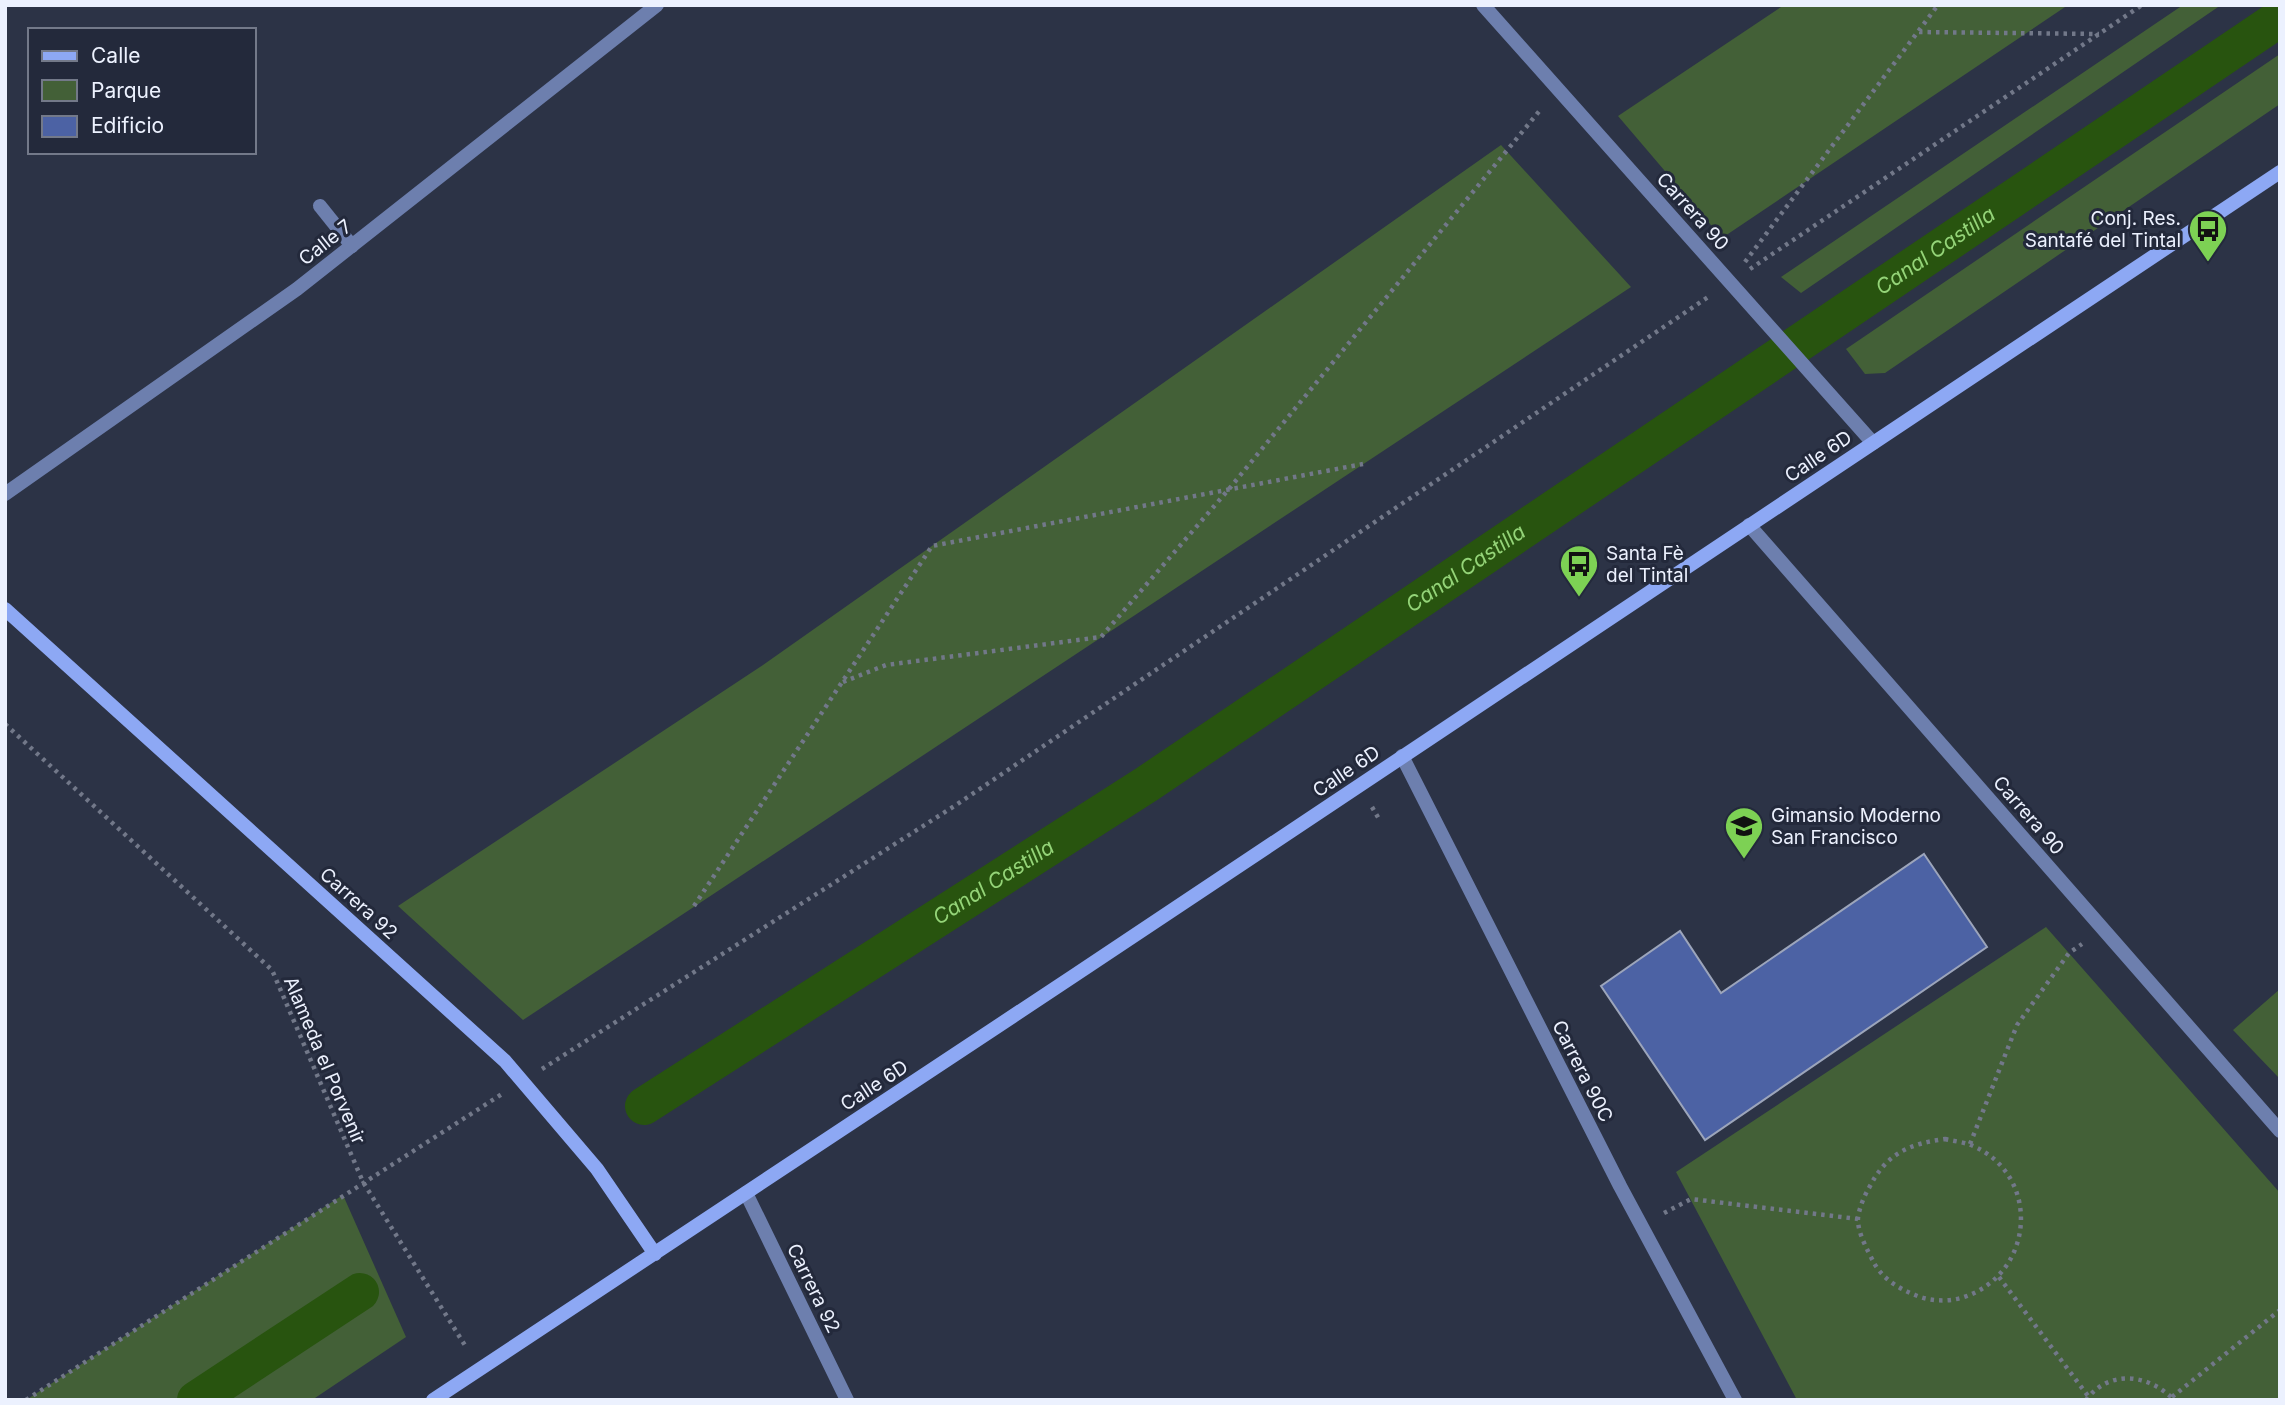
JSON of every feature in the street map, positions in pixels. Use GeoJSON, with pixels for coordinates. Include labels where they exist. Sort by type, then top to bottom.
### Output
{"type":"FeatureCollection","features":[{"type":"Feature","properties":{"kind":"street","name":"Calle 7"},"geometry":{"type":"LineString","coordinates":[[5,494],[297,289],[657,5]]}},
{"type":"Feature","properties":{"kind":"street","name":"Carrera 90"},"geometry":{"type":"LineString","coordinates":[[1483,5],[1873,443]]}},
{"type":"Feature","properties":{"kind":"street","name":"Calle 6D"},"geometry":{"type":"LineString","coordinates":[[433,1400],[2280,172]]}},
{"type":"Feature","properties":{"kind":"street"},"geometry":{"type":"LineString","coordinates":[[320,206],[352,246]]}},
{"type":"Feature","properties":{"kind":"street","name":"Carrera 90"},"geometry":{"type":"LineString","coordinates":[[1749,525],[2280,1131]]}},
{"type":"Feature","properties":{"kind":"street","name":"Carrera 92"},"geometry":{"type":"LineString","coordinates":[[5,609],[505,1061],[597,1169],[655,1254]]}},
{"type":"Feature","properties":{"kind":"street","name":"Carrera 90C"},"geometry":{"type":"LineString","coordinates":[[1402,756],[1641,1225],[1735,1400]]}},
{"type":"Feature","properties":{"kind":"street","name":"Carrera 92"},"geometry":{"type":"LineString","coordinates":[[746,1193],[847,1400]]}},
{"type":"Feature","properties":{"kind":"path"},"geometry":{"type":"LineString","coordinates":[[1730,282],[1938,5]]}},
{"type":"Feature","properties":{"kind":"path"},"geometry":{"type":"LineString","coordinates":[[26,1400],[956,805],[2142,5]]}},
{"type":"Feature","properties":{"kind":"path"},"geometry":{"type":"LineString","coordinates":[[1918,32],[2099,34]]}},
{"type":"Feature","properties":{"kind":"path"},"geometry":{"type":"LineString","coordinates":[[843,682],[886,665],[1101,638],[1229,489],[1557,89]]}},
{"type":"Feature","properties":{"kind":"path"},"geometry":{"type":"LineString","coordinates":[[694,906],[932,545],[1363,464]]}},
{"type":"Feature","properties":{"kind":"path","name":"Alameda el Porvenir"},"geometry":{"type":"LineString","coordinates":[[5,724],[272,970],[363,1182],[479,1368]]}},
{"type":"Feature","properties":{"kind":"path"},"geometry":{"type":"LineString","coordinates":[[1372,807],[1379,819]]}},
{"type":"Feature","properties":{"kind":"path"},"geometry":{"type":"LineString","coordinates":[[1970,1144],[2017,1025],[2069,953],[2103,929]]}},
{"type":"Feature","properties":{"kind":"path"},"geometry":{"type":"LineString","coordinates":[[1945,1139],[1970,1144],[1993,1158],[2010,1178],[2020,1203],[2021,1230],[2014,1255],[1998,1277],[1977,1293],[1951,1301],[1924,1299],[1898,1289],[1878,1270],[1866,1247],[1858,1219],[1865,1194],[1877,1171],[1896,1154],[1919,1143],[1945,1139]]}},
{"type":"Feature","properties":{"kind":"path"},"geometry":{"type":"LineString","coordinates":[[1641,1225],[1690,1199],[1858,1219]]}},
{"type":"Feature","properties":{"kind":"path"},"geometry":{"type":"LineString","coordinates":[[1998,1277],[2087,1398],[2104,1384],[2121,1379],[2140,1378],[2157,1385],[2173,1399],[2280,1310]]}},
{"type":"Feature","properties":{"kind":"green space"},"geometry":{"type":"Polygon","coordinates":[[[1784,5],[2068,5],[1722,238],[1618,116],[1784,5]]]}},
{"type":"Feature","properties":{"kind":"green space"},"geometry":{"type":"Polygon","coordinates":[[[2183,5],[2221,5],[1801,293],[1781,277],[2183,5]]]}},
{"type":"Feature","properties":{"kind":"green space"},"geometry":{"type":"Polygon","coordinates":[[[2280,54],[2280,104],[1885,373],[1865,374],[1846,349],[2280,54]]]}},
{"type":"Feature","properties":{"kind":"green space"},"geometry":{"type":"Polygon","coordinates":[[[1501,145],[1631,287],[523,1020],[398,906],[763,665],[1501,145]]]}},
{"type":"Feature","properties":{"kind":"green space"},"geometry":{"type":"Polygon","coordinates":[[[2046,927],[2280,1193],[2280,1400],[1797,1400],[1676,1172],[2046,927]]]}},
{"type":"Feature","properties":{"kind":"green space"},"geometry":{"type":"Polygon","coordinates":[[[2280,989],[2280,1079],[2233,1030],[2280,989]]]}},
{"type":"Feature","properties":{"kind":"green space"},"geometry":{"type":"Polygon","coordinates":[[[343,1195],[406,1337],[312,1400],[26,1400],[343,1195]]]}},
{"type":"Feature","properties":{"kind":"building"},"geometry":{"type":"Polygon","coordinates":[[[1924,854],[1987,947],[1705,1140],[1601,986],[1680,931],[1721,993],[1924,854]]]}},
{"type":"Feature","properties":{"kind":"waterway","name":"Canal Castilla"},"geometry":{"type":"LineString","coordinates":[[644,1106],[1147,784],[2280,18]]}},
{"type":"Feature","properties":{"kind":"waterway","name":"Canal Castilla"},"geometry":{"type":"LineString","coordinates":[[196,1400],[360,1292]]}},
{"type":"Feature","properties":{"kind":"place","name":"Conj. Res. Santafé del Tintal"},"geometry":{"type":"Point","coordinates":[2208,263]}},
{"type":"Feature","properties":{"kind":"place","name":"Santa Fè del Tintal"},"geometry":{"type":"Point","coordinates":[1579,598]}},
{"type":"Feature","properties":{"kind":"place","name":"Gimansio Moderno San Francisco"},"geometry":{"type":"Point","coordinates":[1744,860]}}]}
